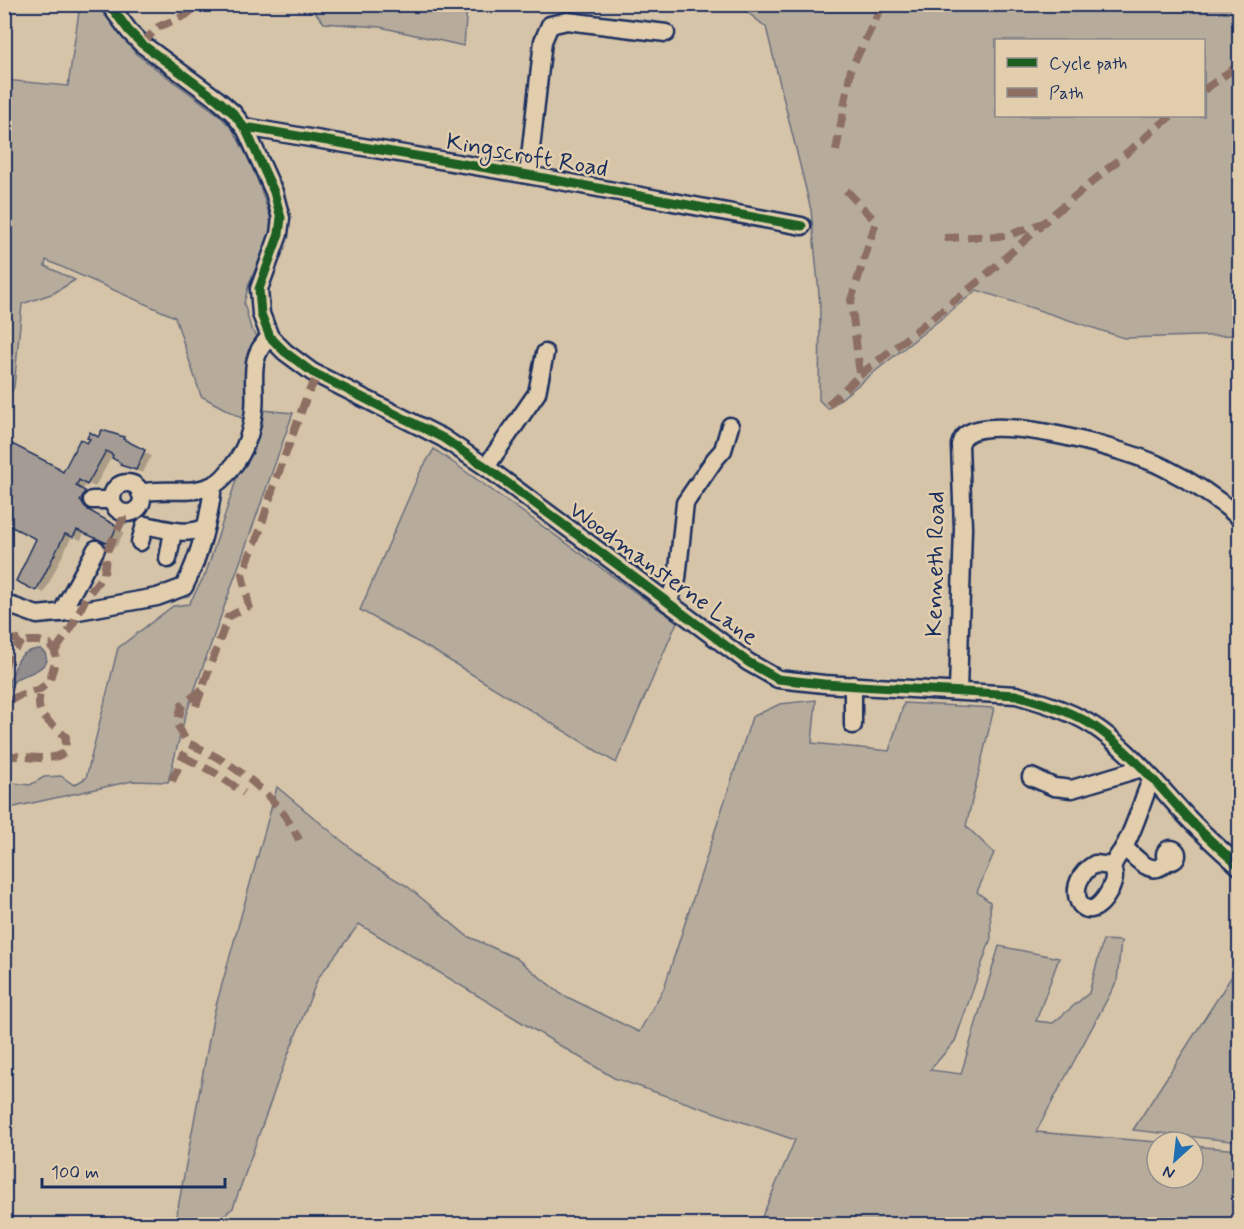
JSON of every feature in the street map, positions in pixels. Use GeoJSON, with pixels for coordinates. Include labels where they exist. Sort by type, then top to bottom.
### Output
{"type":"FeatureCollection","features":[{"type":"Feature","properties":{"kind":"street"},"geometry":{"type":"LineString","coordinates":[[92,500],[106,500],[112,497],[118,510],[132,512],[139,507],[140,493],[155,489],[171,492],[213,485],[228,473],[241,456],[254,412],[254,364],[261,346],[270,338],[261,314],[259,289],[279,234],[281,219],[274,192],[246,130],[218,100],[142,44],[109,4]]}},
{"type":"Feature","properties":{"kind":"street"},"geometry":{"type":"LineString","coordinates":[[528,175],[543,41],[550,25],[567,21],[666,33]]}},
{"type":"Feature","properties":{"kind":"street","name":"Kingscroft Road"},"geometry":{"type":"LineString","coordinates":[[246,130],[262,129],[802,226]]}},
{"type":"Feature","properties":{"kind":"street","name":"Woodmansterne Lane"},"geometry":{"type":"LineString","coordinates":[[270,338],[312,372],[443,438],[748,662],[778,679],[1016,695],[1037,700],[1080,718],[1101,731],[1147,773],[1209,840],[1239,867]]}},
{"type":"Feature","properties":{"kind":"street"},"geometry":{"type":"LineString","coordinates":[[486,468],[537,393],[545,353]]}},
{"type":"Feature","properties":{"kind":"street"},"geometry":{"type":"LineString","coordinates":[[668,603],[677,579],[685,503],[723,450],[730,426]]}},
{"type":"Feature","properties":{"kind":"street","name":"Kenneth Road"},"geometry":{"type":"LineString","coordinates":[[958,691],[963,528],[960,445],[967,434],[987,427],[1035,430],[1098,444],[1162,466],[1217,498],[1239,518]]}},
{"type":"Feature","properties":{"kind":"street"},"geometry":{"type":"LineString","coordinates":[[4,603],[37,615],[78,612],[157,597],[184,587],[195,567],[212,503],[213,485]]}},
{"type":"Feature","properties":{"kind":"street"},"geometry":{"type":"LineString","coordinates":[[140,542],[145,525],[173,531],[195,531],[204,528]]}},
{"type":"Feature","properties":{"kind":"street"},"geometry":{"type":"LineString","coordinates":[[168,559],[173,531]]}},
{"type":"Feature","properties":{"kind":"street"},"geometry":{"type":"LineString","coordinates":[[61,613],[96,549]]}},
{"type":"Feature","properties":{"kind":"street"},"geometry":{"type":"LineString","coordinates":[[853,685],[853,725]]}},
{"type":"Feature","properties":{"kind":"street"},"geometry":{"type":"LineString","coordinates":[[1031,777],[1054,787],[1072,789],[1147,773],[1124,847],[1112,866]]}},
{"type":"Feature","properties":{"kind":"street"},"geometry":{"type":"LineString","coordinates":[[1124,847],[1144,865],[1156,870],[1168,860]]}},
{"type":"Feature","properties":{"kind":"shaded area"},"geometry":{"type":"Polygon","coordinates":[[[80,5],[98,5],[136,54],[219,115],[233,130],[253,167],[270,216],[271,232],[249,284],[244,303],[251,329],[258,337],[247,421],[201,396],[175,317],[46,260],[45,266],[75,280],[54,293],[22,304],[14,387],[5,403],[4,80],[68,86],[80,5]]]}},
{"type":"Feature","properties":{"kind":"shaded area"},"geometry":{"type":"Polygon","coordinates":[[[313,5],[467,5],[464,46],[380,27],[324,23],[314,11],[313,5]]]}},
{"type":"Feature","properties":{"kind":"shaded area"},"geometry":{"type":"Polygon","coordinates":[[[738,5],[1239,5],[1239,335],[1124,338],[977,290],[828,409],[819,400],[820,305],[811,210],[766,27],[738,5]]]}},
{"type":"Feature","properties":{"kind":"shaded area"},"geometry":{"type":"Polygon","coordinates":[[[262,410],[293,413],[185,717],[168,782],[132,781],[5,809],[5,782],[30,785],[44,777],[61,776],[74,785],[86,778],[118,648],[173,606],[189,604],[206,573],[240,468],[253,453],[262,410]]]}},
{"type":"Feature","properties":{"kind":"shaded area"},"geometry":{"type":"Polygon","coordinates":[[[434,449],[677,622],[616,763],[434,651],[360,610],[420,472],[434,449]]]}},
{"type":"Feature","properties":{"kind":"shaded area"},"geometry":{"type":"Polygon","coordinates":[[[40,649],[45,653],[47,661],[44,665],[16,679],[5,692],[5,687],[20,658],[24,654],[40,649]]]}},
{"type":"Feature","properties":{"kind":"shaded area"},"geometry":{"type":"Polygon","coordinates":[[[816,700],[812,743],[889,751],[904,703],[994,708],[966,826],[994,853],[977,892],[990,902],[991,938],[955,1041],[930,1070],[961,1074],[999,946],[1059,958],[1036,1021],[1053,1023],[1089,993],[1103,940],[1121,941],[1117,981],[1036,1132],[1145,1141],[1145,1190],[1205,1190],[1205,1147],[1239,1150],[1239,1224],[759,1224],[795,1140],[614,1078],[359,924],[318,978],[279,1078],[233,1208],[211,1224],[175,1224],[214,1013],[277,787],[371,865],[407,886],[467,936],[516,958],[561,994],[639,1032],[664,988],[752,717],[780,704],[816,700]]]}},
{"type":"Feature","properties":{"kind":"shaded area"},"geometry":{"type":"Polygon","coordinates":[[[1239,965],[1239,1142],[1205,1138],[1205,1130],[1133,1130],[1239,965]]]}},
{"type":"Feature","properties":{"kind":"building"},"geometry":{"type":"Polygon","coordinates":[[[102,430],[124,437],[123,439],[145,450],[136,470],[120,465],[121,463],[112,458],[113,455],[106,451],[87,485],[79,480],[76,486],[85,491],[80,501],[89,507],[88,510],[117,526],[109,544],[77,530],[73,537],[65,534],[36,591],[16,581],[36,539],[4,523],[4,460],[12,444],[63,472],[80,439],[87,443],[90,439],[87,438],[90,432],[98,437],[102,430]]]}},
{"type":"Feature","properties":{"kind":"marked path"},"geometry":{"type":"LineString","coordinates":[[142,44],[158,27],[186,15],[199,4]]}},
{"type":"Feature","properties":{"kind":"marked path"},"geometry":{"type":"LineString","coordinates":[[836,151],[851,69],[883,4]]}},
{"type":"Feature","properties":{"kind":"marked path"},"geometry":{"type":"LineString","coordinates":[[1205,89],[1240,64]]}},
{"type":"Feature","properties":{"kind":"marked path"},"geometry":{"type":"LineString","coordinates":[[944,238],[1006,236],[1043,223],[1170,117]]}},
{"type":"Feature","properties":{"kind":"marked path"},"geometry":{"type":"LineString","coordinates":[[828,405],[860,375],[851,300],[876,222],[845,189]]}},
{"type":"Feature","properties":{"kind":"marked path"},"geometry":{"type":"LineString","coordinates":[[860,375],[978,282],[1041,226]]}},
{"type":"Feature","properties":{"kind":"marked path"},"geometry":{"type":"LineString","coordinates":[[196,706],[228,617],[249,606],[242,574],[259,533],[308,393],[318,375]]}},
{"type":"Feature","properties":{"kind":"marked path"},"geometry":{"type":"LineString","coordinates":[[55,651],[71,628],[87,596],[104,574],[107,551],[123,519],[122,512]]}},
{"type":"Feature","properties":{"kind":"marked path"},"geometry":{"type":"LineString","coordinates":[[4,637],[22,641],[39,641],[50,645],[55,651],[56,659],[49,682],[40,689],[20,695],[4,704]]}},
{"type":"Feature","properties":{"kind":"marked path"},"geometry":{"type":"LineString","coordinates":[[4,668],[8,656],[22,641]]}},
{"type":"Feature","properties":{"kind":"marked path"},"geometry":{"type":"LineString","coordinates":[[4,756],[44,758],[59,756],[65,752],[66,737],[47,721],[40,710],[39,696],[42,687]]}},
{"type":"Feature","properties":{"kind":"marked path"},"geometry":{"type":"LineString","coordinates":[[202,690],[182,705],[177,724],[187,743],[220,759],[252,782],[280,809],[299,840]]}},
{"type":"Feature","properties":{"kind":"marked path"},"geometry":{"type":"LineString","coordinates":[[172,781],[185,752]]}},
{"type":"Feature","properties":{"kind":"marked path"},"geometry":{"type":"LineString","coordinates":[[184,757],[215,773],[244,793]]}},
{"type":"Feature","properties":{"kind":"cycle path"},"geometry":{"type":"LineString","coordinates":[[109,4],[142,44],[218,100],[233,113],[246,130],[274,192],[281,218],[279,234],[259,289],[261,314],[270,337],[285,352],[312,372],[443,438],[486,467],[748,662],[778,679],[824,684],[1016,695],[1049,705],[1082,719],[1125,751],[1195,825],[1240,867]]}},
{"type":"Feature","properties":{"kind":"cycle path"},"geometry":{"type":"LineString","coordinates":[[246,130],[251,128],[528,175],[802,226]]}}]}
